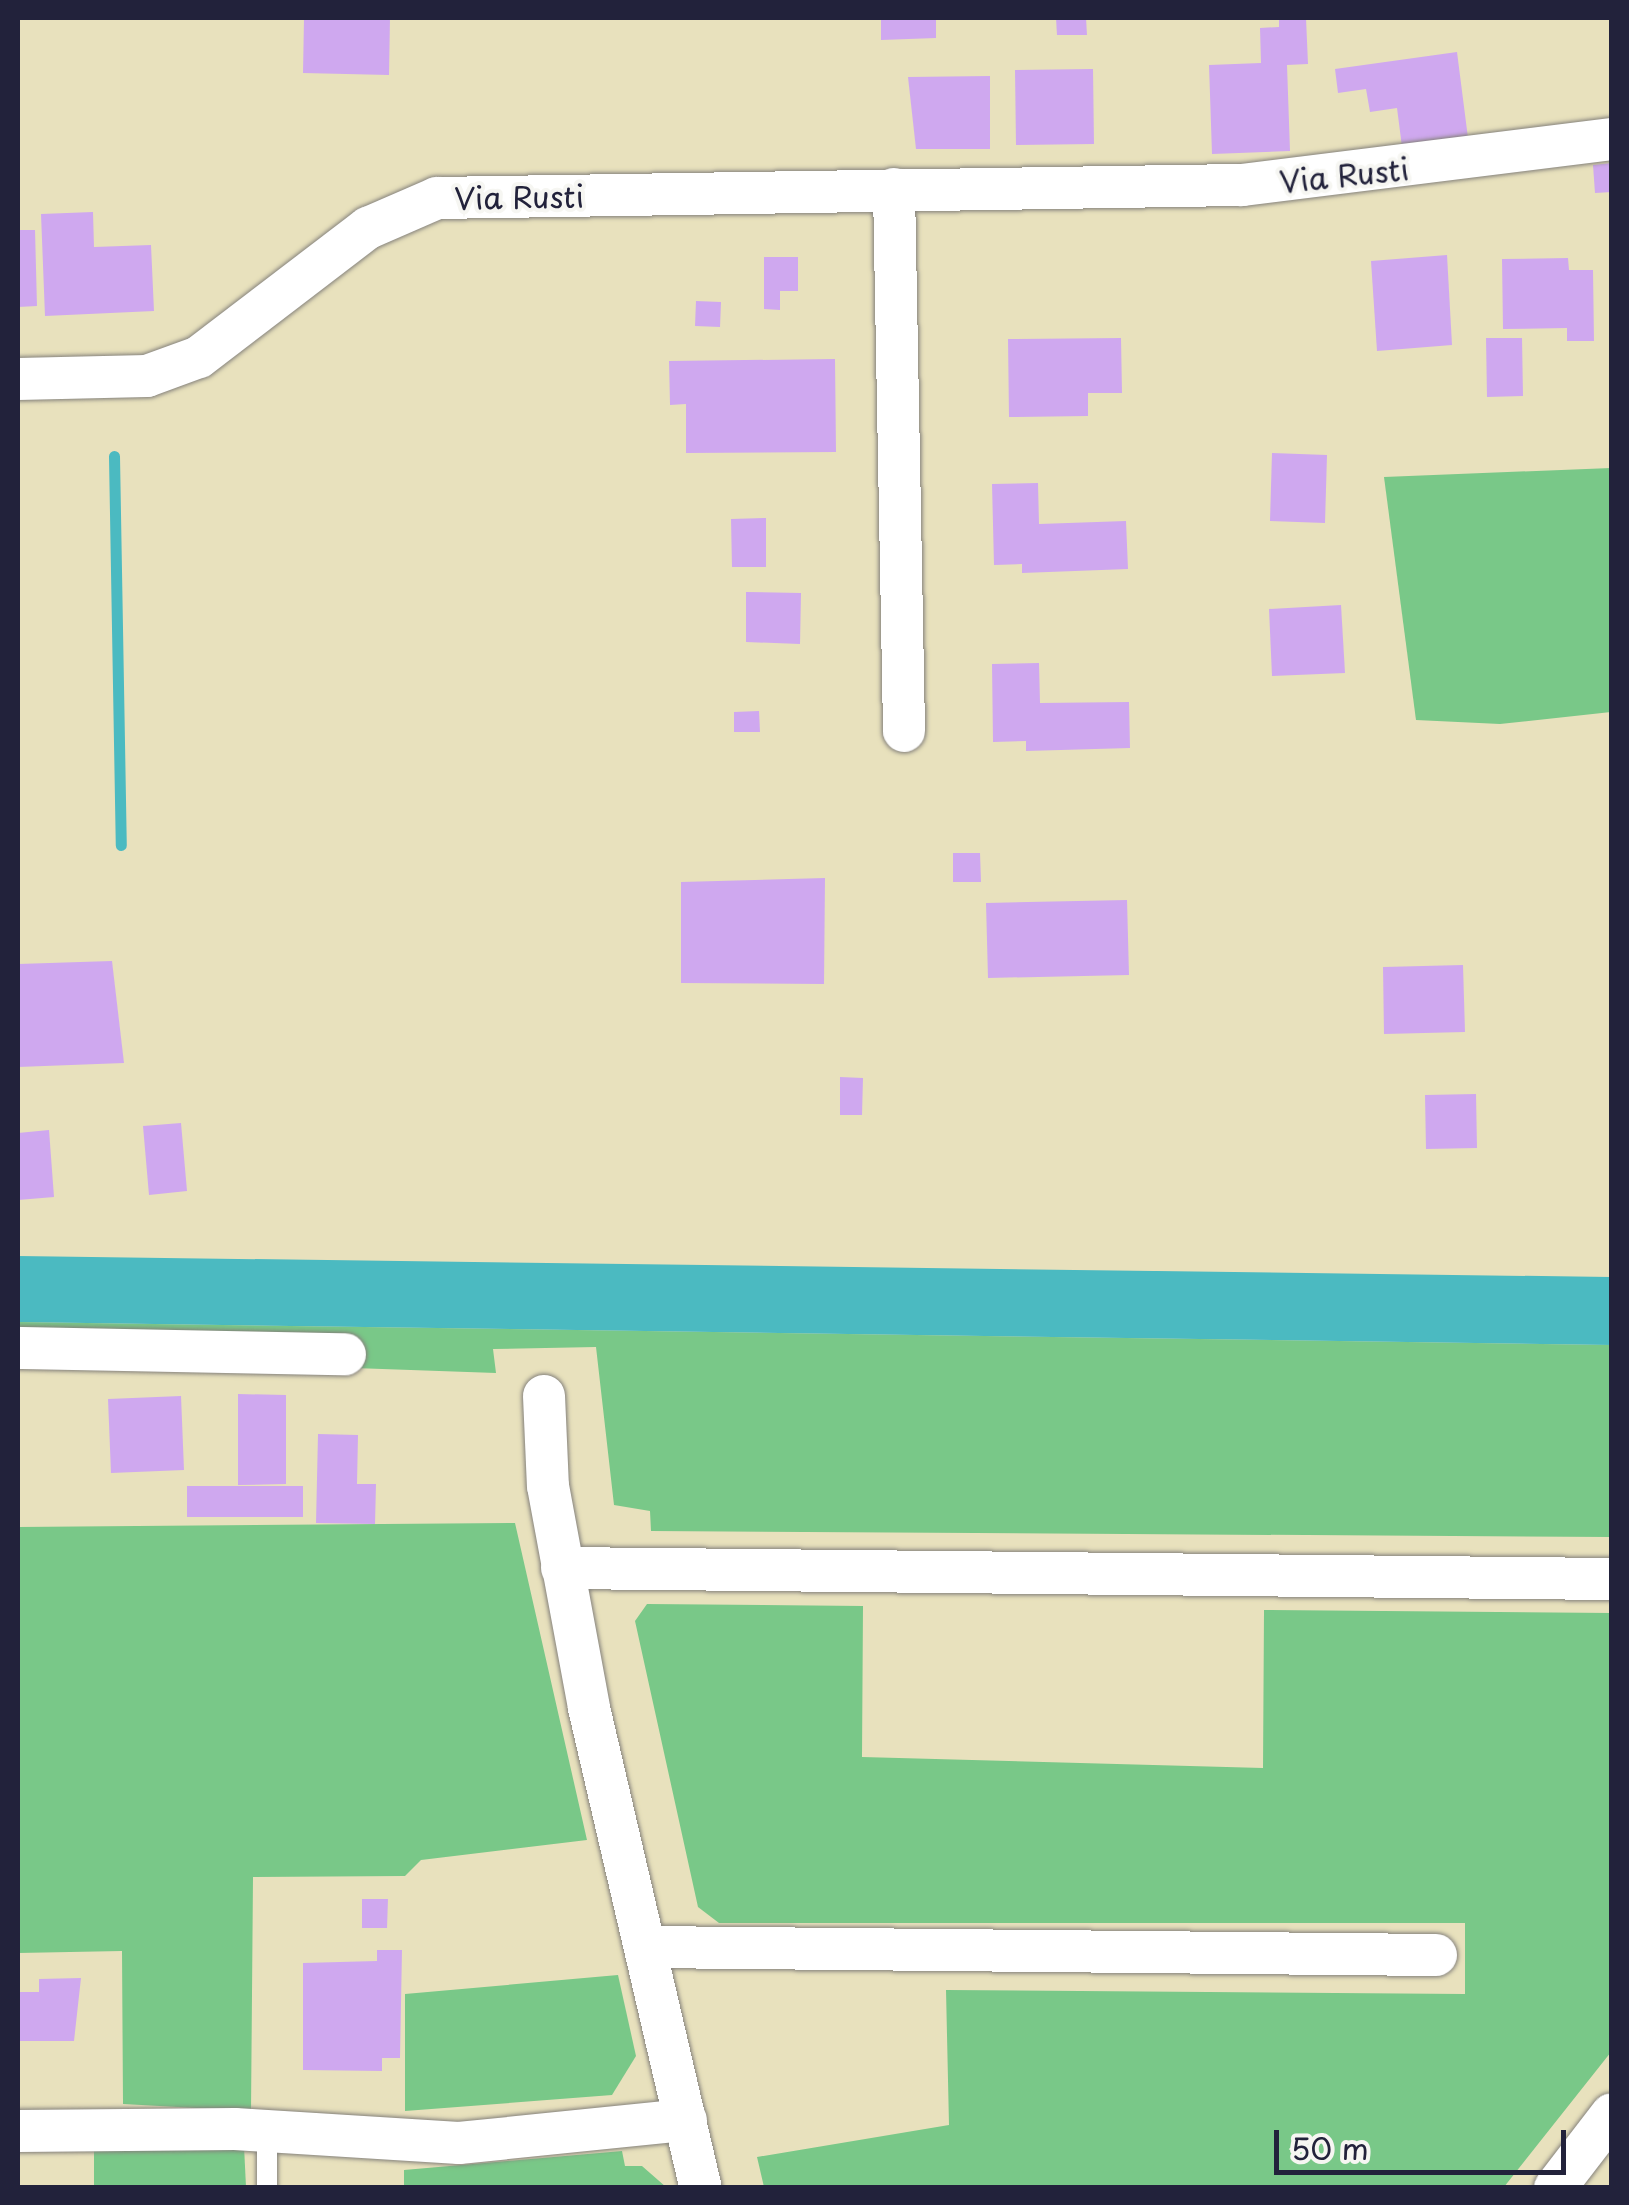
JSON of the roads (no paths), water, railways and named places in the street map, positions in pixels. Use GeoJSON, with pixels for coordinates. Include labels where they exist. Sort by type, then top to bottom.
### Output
{"type":"FeatureCollection","features":[{"type":"Feature","properties":{"kind":"street","name":"Via Rusti"},"geometry":{"type":"LineString","coordinates":[[18,379],[148,376],[199,357],[368,228],[437,198],[1242,185],[1612,139]]}},
{"type":"Feature","properties":{"kind":"street"},"geometry":{"type":"LineString","coordinates":[[894,189],[904,731]]}},
{"type":"Feature","properties":{"kind":"street"},"geometry":{"type":"LineString","coordinates":[[18,1348],[346,1354]]}},
{"type":"Feature","properties":{"kind":"street"},"geometry":{"type":"LineString","coordinates":[[544,1396],[562,1568],[701,2188]]}},
{"type":"Feature","properties":{"kind":"street"},"geometry":{"type":"LineString","coordinates":[[562,1568],[1612,1578]]}},
{"type":"Feature","properties":{"kind":"street"},"geometry":{"type":"LineString","coordinates":[[646,1947],[1436,1955]]}},
{"type":"Feature","properties":{"kind":"street"},"geometry":{"type":"LineString","coordinates":[[1555,2188],[1612,2114]]}},
{"type":"Feature","properties":{"kind":"street"},"geometry":{"type":"LineString","coordinates":[[18,2130],[268,2132],[458,2144],[686,2120]]}},
{"type":"Feature","properties":{"kind":"lane"},"geometry":{"type":"LineString","coordinates":[[266,2188],[268,2132]]}},
{"type":"Feature","properties":{"kind":"water"},"geometry":{"type":"Polygon","coordinates":[[[18,1256],[1611,1277],[1611,1345],[18,1322],[18,1256]]]}},
{"type":"Feature","properties":{"kind":"waterway"},"geometry":{"type":"LineString","coordinates":[[114,456],[121,845]]}}]}
